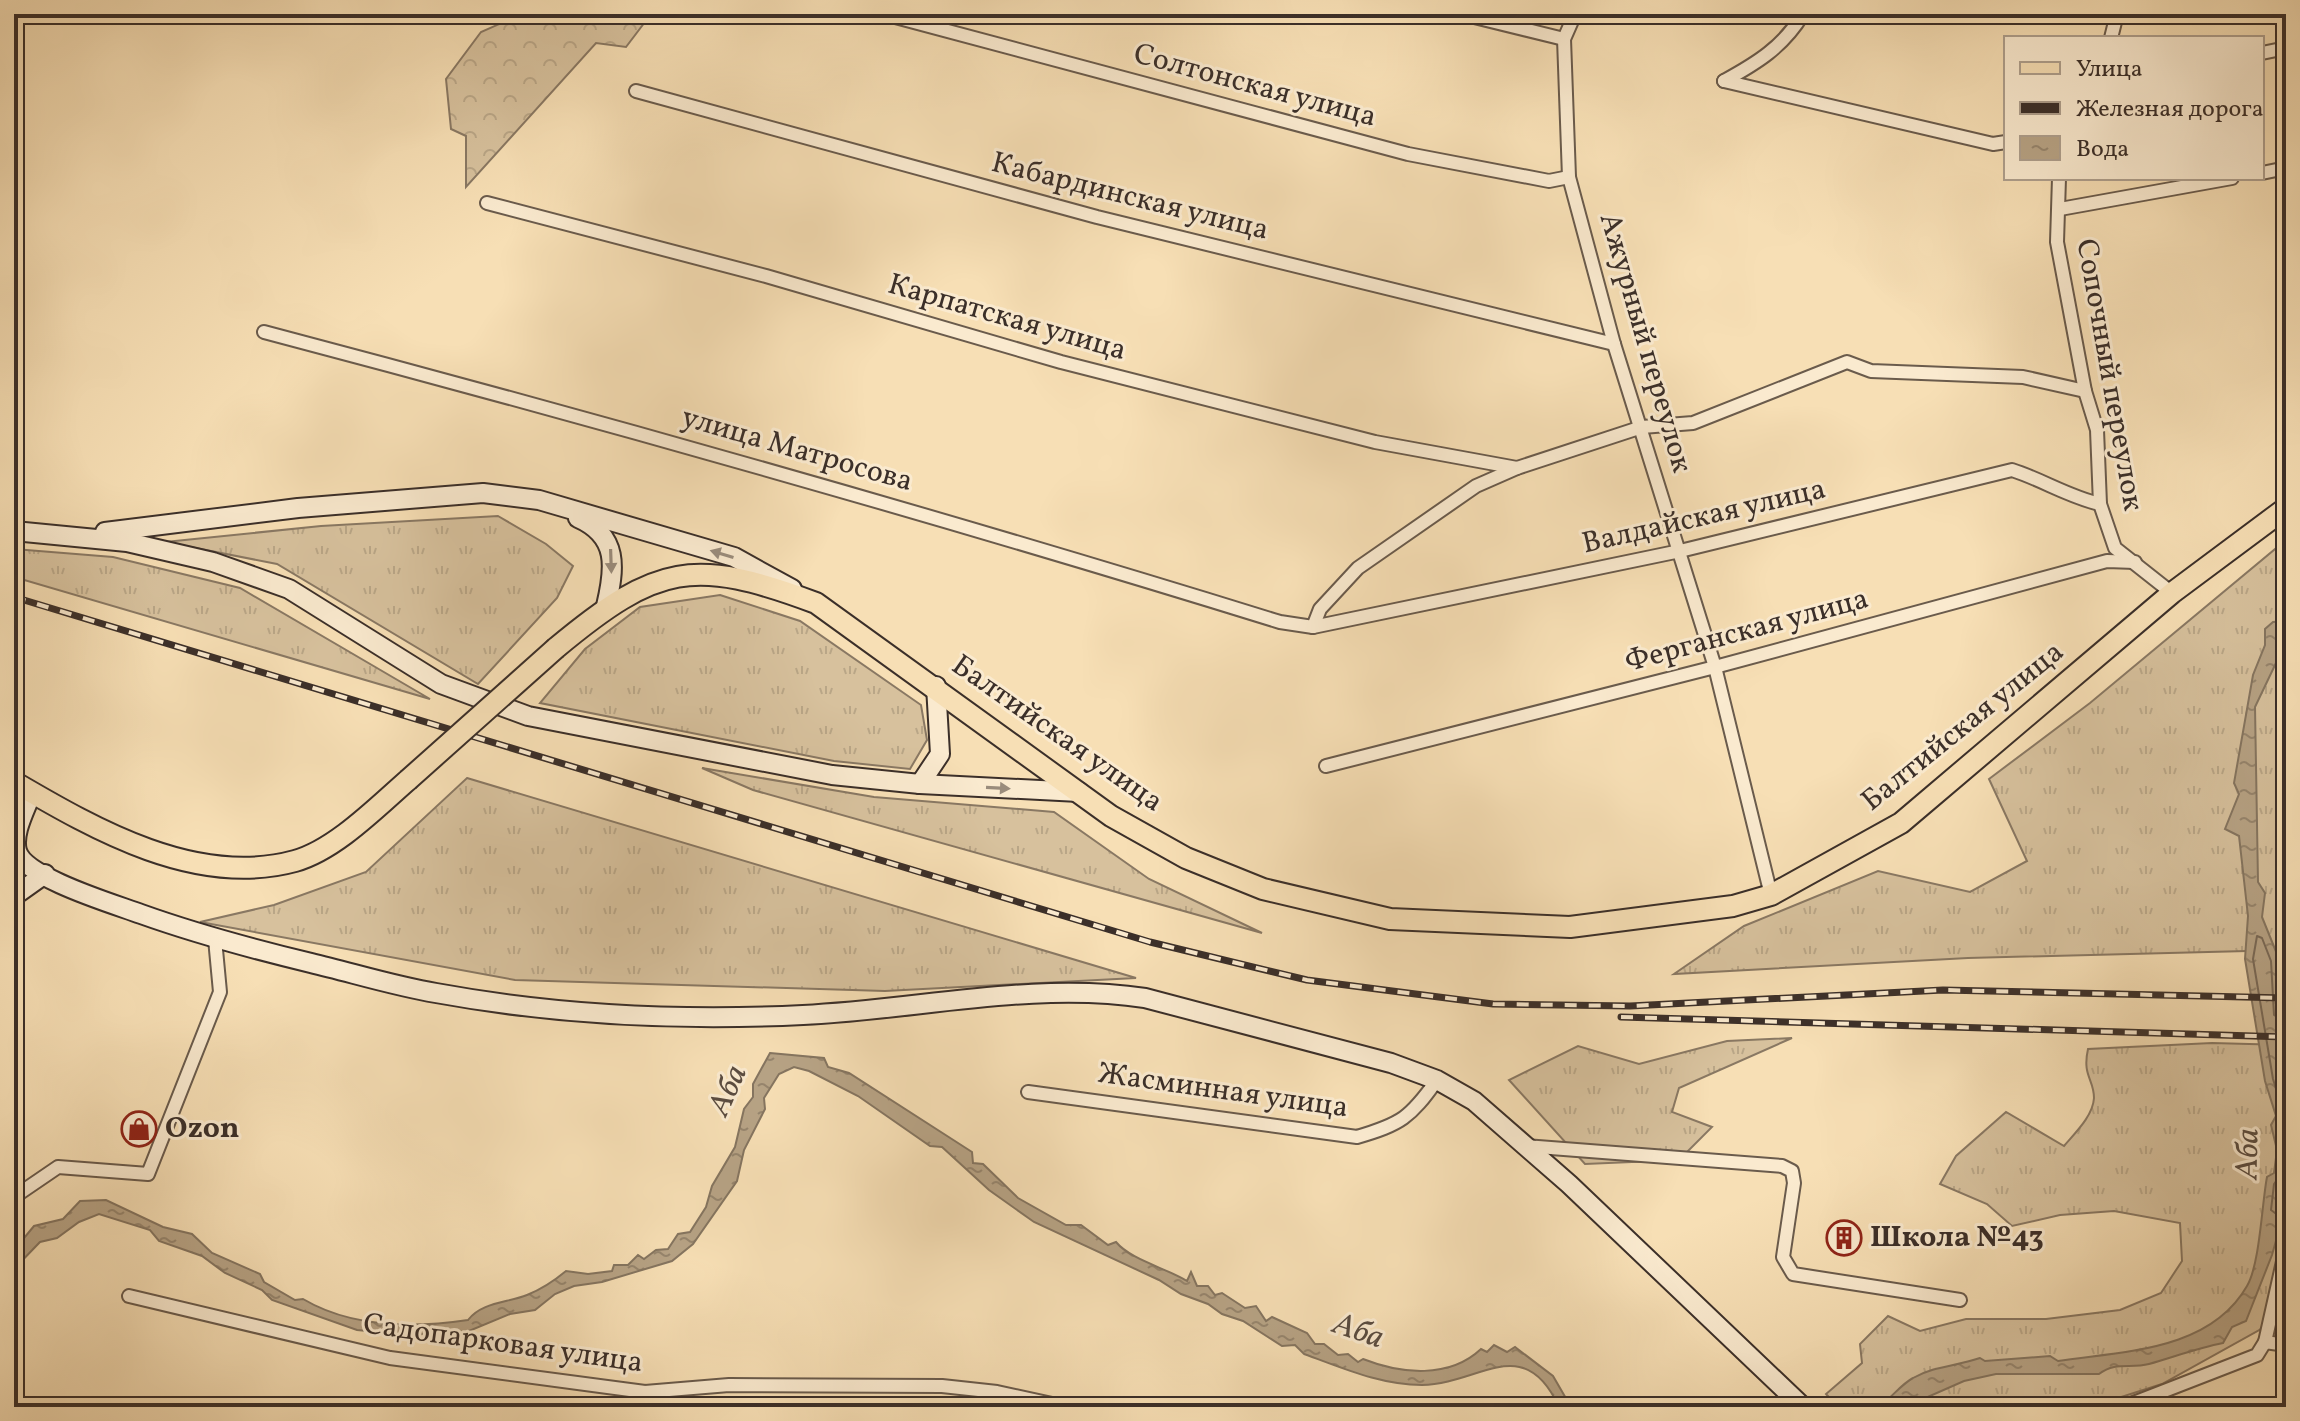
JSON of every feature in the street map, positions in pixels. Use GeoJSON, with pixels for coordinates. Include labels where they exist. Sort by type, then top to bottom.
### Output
{"type":"FeatureCollection","features":[{"type":"Feature","properties":{"kind":"main road","name":"Балтийская улица"},"geometry":{"type":"LineString","coordinates":[[23,787],[91,825],[198,866],[251,867],[296,861],[351,830],[606,606],[640,589],[696,572],[730,574],[816,603],[936,686],[1111,816],[1186,858],[1251,884],[1303,900],[1390,919],[1570,927],[1733,906],[1771,895],[1901,823],[2172,593],[2286,508]]}},
{"type":"Feature","properties":{"kind":"street","name":"Солтонская улица"},"geometry":{"type":"LineString","coordinates":[[884,14],[1408,154],[1549,181],[1569,177]]}},
{"type":"Feature","properties":{"kind":"street"},"geometry":{"type":"LineString","coordinates":[[1462,14],[1564,39],[1575,14]]}},
{"type":"Feature","properties":{"kind":"street"},"geometry":{"type":"LineString","coordinates":[[1803,14],[1773,51],[1724,81],[1993,144],[2004,142]]}},
{"type":"Feature","properties":{"kind":"street"},"geometry":{"type":"LineString","coordinates":[[2112,36],[2117,14]]}},
{"type":"Feature","properties":{"kind":"street","name":"Ажурный переулок"},"geometry":{"type":"LineString","coordinates":[[1564,39],[1569,177],[1614,344],[1715,667],[1771,895]]}},
{"type":"Feature","properties":{"kind":"street"},"geometry":{"type":"LineString","coordinates":[[2264,53],[2286,48]]}},
{"type":"Feature","properties":{"kind":"street","name":"Кабардинская улица"},"geometry":{"type":"LineString","coordinates":[[636,91],[1097,217],[1614,344]]}},
{"type":"Feature","properties":{"kind":"street"},"geometry":{"type":"LineString","coordinates":[[2264,173],[2286,168]]}},
{"type":"Feature","properties":{"kind":"street","name":"Сопочный переулок"},"geometry":{"type":"LineString","coordinates":[[2059,180],[2057,242],[2085,391],[2097,430],[2100,504],[2115,548],[2135,562]]}},
{"type":"Feature","properties":{"kind":"street","name":"Сопочный переулок"},"geometry":{"type":"LineString","coordinates":[[2060,209],[2221,180]]}},
{"type":"Feature","properties":{"kind":"street","name":"Карпатская улица"},"geometry":{"type":"LineString","coordinates":[[487,203],[766,276],[1061,362],[1375,442],[1517,468]]}},
{"type":"Feature","properties":{"kind":"street","name":"улица Матросова"},"geometry":{"type":"LineString","coordinates":[[264,332],[589,418],[953,521],[1280,622],[1313,627]]}},
{"type":"Feature","properties":{"kind":"street","name":"Карпатская улица"},"geometry":{"type":"LineString","coordinates":[[1313,627],[1320,609],[1358,568],[1476,486],[1517,468],[1642,427],[1693,423],[1847,362],[1871,371],[2023,377],[2085,391]]}},
{"type":"Feature","properties":{"kind":"street","name":"Валдайская улица"},"geometry":{"type":"LineString","coordinates":[[1313,627],[1680,551],[2012,470],[2049,481],[2073,498],[2100,504]]}},
{"type":"Feature","properties":{"kind":"street"},"geometry":{"type":"LineString","coordinates":[[70,536],[436,495],[483,493],[539,500],[734,557],[816,603]]}},
{"type":"Feature","properties":{"kind":"street"},"geometry":{"type":"LineString","coordinates":[[539,500],[588,522],[603,535],[612,549],[613,567],[606,606]]}},
{"type":"Feature","properties":{"kind":"street"},"geometry":{"type":"LineString","coordinates":[[14,531],[127,542],[213,562],[289,589],[441,684],[528,716],[832,775],[920,784],[1079,792]]}},
{"type":"Feature","properties":{"kind":"street","name":"Ферганская улица"},"geometry":{"type":"LineString","coordinates":[[1326,766],[1715,667],[2107,561],[2135,562]]}},
{"type":"Feature","properties":{"kind":"street"},"geometry":{"type":"LineString","coordinates":[[2135,562],[2172,593]]}},
{"type":"Feature","properties":{"kind":"street"},"geometry":{"type":"LineString","coordinates":[[920,784],[940,754],[936,686]]}},
{"type":"Feature","properties":{"kind":"street"},"geometry":{"type":"LineString","coordinates":[[23,787],[17,850],[25,864],[71,888],[215,939],[432,993],[504,1004],[605,1012],[802,1015],[1055,993],[1110,993],[1145,998],[1360,1055],[1437,1080],[1474,1101],[1525,1146],[1803,1407]]}},
{"type":"Feature","properties":{"kind":"street"},"geometry":{"type":"LineString","coordinates":[[14,896],[45,874]]}},
{"type":"Feature","properties":{"kind":"street"},"geometry":{"type":"LineString","coordinates":[[14,1197],[58,1167],[148,1174],[220,992],[215,939]]}},
{"type":"Feature","properties":{"kind":"street","name":"Жасминная улица"},"geometry":{"type":"LineString","coordinates":[[1028,1092],[1357,1137],[1396,1126],[1419,1105],[1437,1080]]}},
{"type":"Feature","properties":{"kind":"street"},"geometry":{"type":"LineString","coordinates":[[1525,1146],[1782,1166],[1792,1171],[1794,1183],[1783,1257],[1793,1274],[1960,1300]]}},
{"type":"Feature","properties":{"kind":"street"},"geometry":{"type":"LineString","coordinates":[[2123,1407],[2257,1355],[2265,1342],[2286,1248]]}},
{"type":"Feature","properties":{"kind":"street","name":"Садопарковая улица"},"geometry":{"type":"LineString","coordinates":[[129,1296],[390,1358],[645,1392],[729,1385],[942,1386],[997,1392],[1066,1407]]}},
{"type":"Feature","properties":{"kind":"street"},"geometry":{"type":"LineString","coordinates":[[2265,1342],[2286,1345]]}},
{"type":"Feature","properties":{"kind":"green space"},"geometry":{"type":"Polygon","coordinates":[[[522,14],[651,14],[626,47],[596,43],[466,187],[466,136],[451,129],[446,79],[481,32],[522,14]]]}},
{"type":"Feature","properties":{"kind":"green space"},"geometry":{"type":"Polygon","coordinates":[[[498,516],[546,544],[573,566],[557,598],[478,684],[277,564],[165,542],[321,526],[498,516]]]}},
{"type":"Feature","properties":{"kind":"green space"},"geometry":{"type":"Polygon","coordinates":[[[2286,540],[2286,950],[1968,958],[1674,974],[1744,926],[1878,871],[1970,892],[2027,861],[1989,779],[2090,703],[2286,540]]]}},
{"type":"Feature","properties":{"kind":"green space"},"geometry":{"type":"Polygon","coordinates":[[[14,549],[113,557],[240,588],[430,699],[14,577],[14,549]]]}},
{"type":"Feature","properties":{"kind":"green space"},"geometry":{"type":"Polygon","coordinates":[[[720,595],[800,621],[921,705],[927,740],[910,769],[834,761],[540,703],[585,649],[640,607],[720,595]]]}},
{"type":"Feature","properties":{"kind":"green space"},"geometry":{"type":"Polygon","coordinates":[[[702,768],[874,797],[1054,812],[1149,879],[1262,933],[753,790],[702,768]]]}},
{"type":"Feature","properties":{"kind":"green space"},"geometry":{"type":"Polygon","coordinates":[[[467,778],[1136,978],[885,991],[515,980],[200,922],[274,905],[366,872],[467,778]]]}},
{"type":"Feature","properties":{"kind":"green space"},"geometry":{"type":"Polygon","coordinates":[[[1792,1038],[1679,1088],[1672,1112],[1712,1127],[1679,1160],[1585,1164],[1509,1080],[1578,1046],[1639,1064],[1727,1041],[1792,1038]]]}},
{"type":"Feature","properties":{"kind":"green space"},"geometry":{"type":"Polygon","coordinates":[[[2212,1043],[2286,1045],[2286,1257],[2261,1329],[2162,1384],[2090,1407],[1838,1407],[1826,1394],[1862,1363],[1860,1344],[1888,1316],[1920,1331],[1966,1319],[2046,1319],[2120,1310],[2161,1293],[2182,1261],[2180,1223],[2114,1211],[2060,1215],[2012,1226],[1987,1204],[1940,1184],[1956,1156],[2006,1112],[2064,1146],[2083,1124],[2093,1105],[2086,1065],[2088,1049],[2212,1043]]]}},
{"type":"Feature","properties":{"kind":"water"},"geometry":{"type":"Polygon","coordinates":[[[2286,621],[2286,642],[2255,707],[2258,882],[2265,893],[2262,917],[2279,959],[2285,1063],[2286,1205],[2272,1255],[2246,1321],[2232,1327],[2223,1343],[2149,1364],[2117,1366],[2099,1374],[1996,1374],[1964,1381],[1905,1407],[1878,1407],[1921,1374],[1980,1358],[1985,1361],[2050,1356],[2058,1361],[2137,1350],[2188,1336],[2211,1324],[2231,1307],[2247,1286],[2258,1248],[2267,1177],[2274,1173],[2277,1150],[2271,1125],[2276,1116],[2265,1081],[2245,959],[2248,916],[2239,836],[2225,829],[2239,794],[2234,783],[2253,675],[2265,645],[2265,629],[2273,622],[2286,621]]]}},
{"type":"Feature","properties":{"kind":"water"},"geometry":{"type":"Polygon","coordinates":[[[770,1053],[824,1058],[828,1067],[849,1073],[972,1152],[973,1163],[983,1164],[1018,1198],[1066,1225],[1081,1225],[1108,1245],[1116,1242],[1130,1254],[1187,1281],[1191,1272],[1197,1286],[1208,1286],[1215,1295],[1222,1293],[1245,1308],[1256,1306],[1266,1321],[1272,1317],[1307,1333],[1315,1344],[1324,1344],[1338,1355],[1348,1354],[1358,1362],[1363,1359],[1393,1368],[1424,1371],[1454,1365],[1481,1349],[1487,1352],[1494,1345],[1507,1352],[1515,1347],[1553,1376],[1571,1407],[1559,1407],[1545,1384],[1531,1371],[1516,1366],[1499,1367],[1443,1383],[1406,1384],[1347,1370],[1304,1354],[1295,1345],[1282,1346],[1243,1321],[1222,1314],[1159,1280],[1034,1222],[989,1190],[942,1147],[930,1146],[858,1096],[809,1071],[794,1067],[779,1074],[764,1098],[765,1109],[744,1150],[737,1181],[693,1244],[672,1261],[602,1282],[574,1286],[555,1294],[535,1310],[510,1314],[469,1331],[409,1335],[357,1330],[272,1300],[262,1290],[225,1273],[202,1256],[159,1241],[150,1230],[99,1214],[79,1222],[57,1238],[40,1242],[14,1269],[14,1250],[34,1226],[63,1219],[80,1201],[106,1200],[163,1227],[192,1234],[212,1253],[260,1274],[264,1282],[295,1300],[303,1299],[342,1316],[405,1325],[468,1320],[488,1306],[538,1290],[566,1271],[588,1274],[612,1271],[614,1265],[628,1265],[638,1255],[644,1259],[656,1250],[668,1249],[678,1234],[690,1232],[706,1207],[712,1186],[735,1147],[744,1109],[753,1097],[753,1084],[770,1053]]]}},
{"type":"Feature","properties":{"kind":"railway"},"geometry":{"type":"LineString","coordinates":[[14,597],[1150,942],[1307,980],[1493,1004],[1630,1006],[1943,990],[2286,998]]}},
{"type":"Feature","properties":{"kind":"railway"},"geometry":{"type":"LineString","coordinates":[[1621,1017],[2286,1037]]}},
{"type":"Feature","properties":{"kind":"place","name":"Ozon"},"geometry":{"type":"Point","coordinates":[139,1129]}},
{"type":"Feature","properties":{"kind":"place","name":"Школа №43"},"geometry":{"type":"Point","coordinates":[1844,1238]}},
{"type":"Feature","properties":{"kind":"water label","name":"Аба"},"geometry":{"type":"Point","coordinates":[729,1091]}},
{"type":"Feature","properties":{"kind":"water label","name":"Аба"},"geometry":{"type":"Point","coordinates":[2249,1154]}},
{"type":"Feature","properties":{"kind":"water label","name":"Аба"},"geometry":{"type":"Point","coordinates":[1358,1332]}}]}
